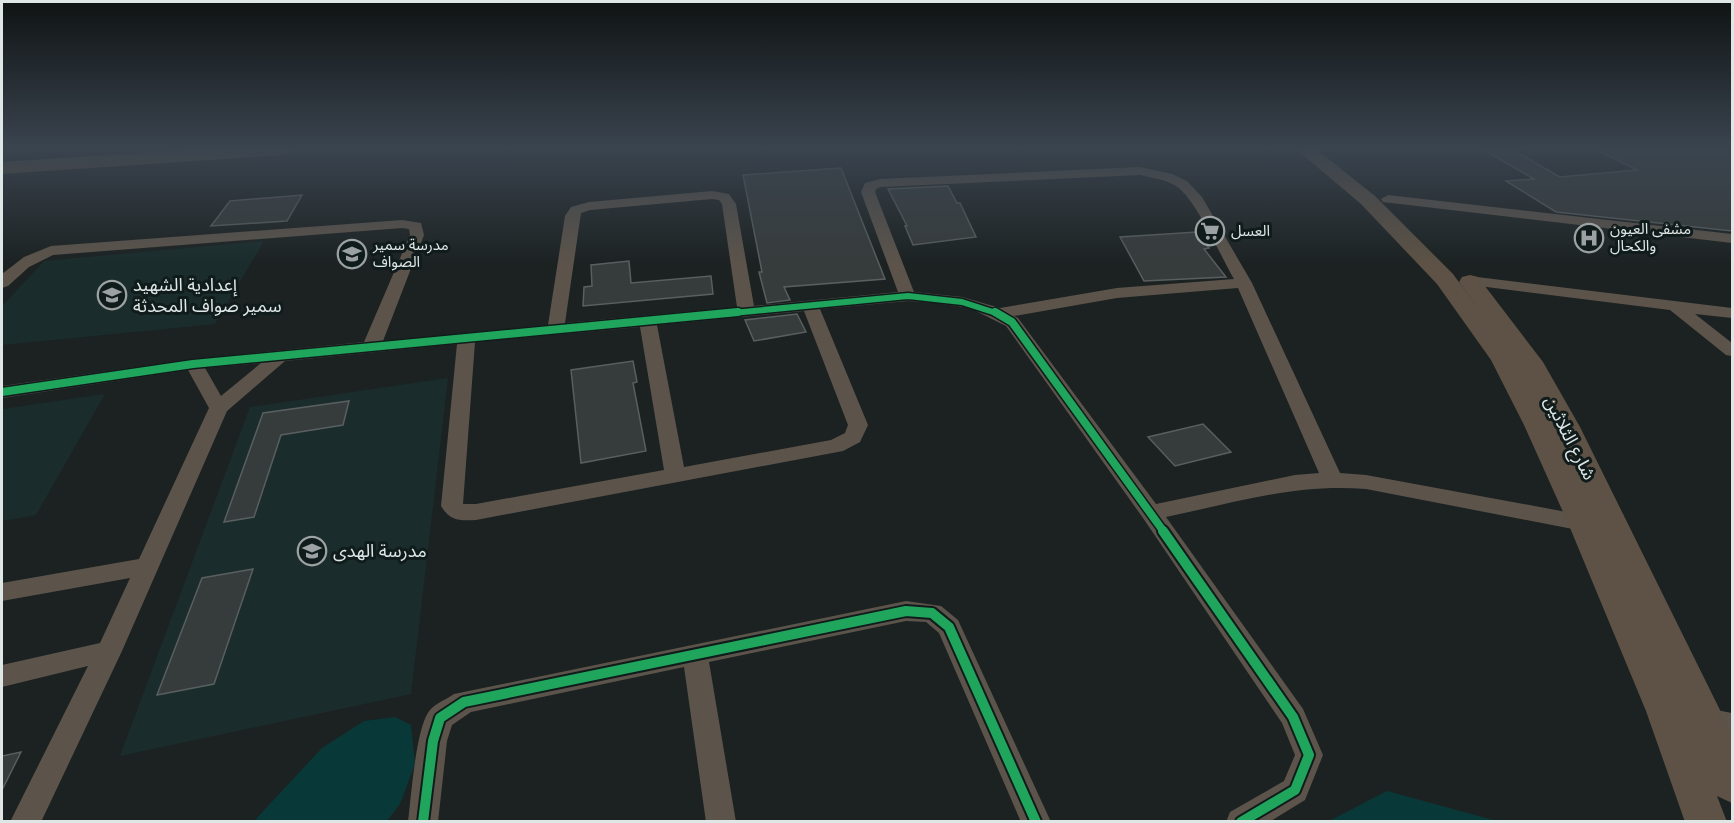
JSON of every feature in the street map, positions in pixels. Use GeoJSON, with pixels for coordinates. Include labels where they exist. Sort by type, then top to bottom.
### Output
{"type":"FeatureCollection","features":[{"type":"Feature","properties":{"kind":"main road"},"geometry":{"type":"LineString","coordinates":[[1352,187],[1411,231],[1552,426],[1583,523],[1665,711],[1706,822]]}},
{"type":"Feature","properties":{"kind":"main road","name":"شارع الثلاثين"},"geometry":{"type":"LineString","coordinates":[[1373,187],[1388,199],[1411,231],[1469,281],[1530,362],[1552,426],[1719,722],[1732,785]]}},
{"type":"Feature","properties":{"kind":"street"},"geometry":{"type":"LineString","coordinates":[[870,187],[868,192],[908,296]]}},
{"type":"Feature","properties":{"kind":"street"},"geometry":{"type":"LineString","coordinates":[[1185,187],[1195,197],[1244,283],[1332,479]]}},
{"type":"Feature","properties":{"kind":"street"},"geometry":{"type":"LineString","coordinates":[[556,329],[572,216],[576,210],[589,206],[712,195],[724,197],[729,204],[746,311]]}},
{"type":"Feature","properties":{"kind":"street"},"geometry":{"type":"LineString","coordinates":[[1388,199],[1732,239]]}},
{"type":"Feature","properties":{"kind":"street"},"geometry":{"type":"LineString","coordinates":[[2,284],[18,265],[51,251],[402,224],[416,226],[417,235],[371,348]]}},
{"type":"Feature","properties":{"kind":"street"},"geometry":{"type":"LineString","coordinates":[[1469,281],[1732,313]]}},
{"type":"Feature","properties":{"kind":"street"},"geometry":{"type":"LineString","coordinates":[[999,313],[1117,293],[1244,283]]}},
{"type":"Feature","properties":{"kind":"street"},"geometry":{"type":"LineString","coordinates":[[2,392],[193,364],[908,296],[957,300],[982,305],[1012,322],[1151,513],[1293,717],[1309,755],[1295,790],[1241,822]]}},
{"type":"Feature","properties":{"kind":"street"},"geometry":{"type":"LineString","coordinates":[[466,339],[452,506],[460,513],[476,512],[836,446],[854,437],[858,425],[810,305]]}},
{"type":"Feature","properties":{"kind":"street"},"geometry":{"type":"LineString","coordinates":[[1674,306],[1732,351]]}},
{"type":"Feature","properties":{"kind":"street"},"geometry":{"type":"LineString","coordinates":[[647,320],[675,476]]}},
{"type":"Feature","properties":{"kind":"street"},"geometry":{"type":"LineString","coordinates":[[25,822],[109,651],[219,408],[281,355]]}},
{"type":"Feature","properties":{"kind":"street"},"geometry":{"type":"LineString","coordinates":[[193,364],[219,408]]}},
{"type":"Feature","properties":{"kind":"street"},"geometry":{"type":"LineString","coordinates":[[1151,513],[1295,483],[1332,479],[1366,482],[1583,523]]}},
{"type":"Feature","properties":{"kind":"street"},"geometry":{"type":"LineString","coordinates":[[2,591],[148,566]]}},
{"type":"Feature","properties":{"kind":"street"},"geometry":{"type":"LineString","coordinates":[[423,822],[433,741],[440,718],[464,702],[906,611],[932,613],[949,627],[1036,822]]}},
{"type":"Feature","properties":{"kind":"street"},"geometry":{"type":"LineString","coordinates":[[2,676],[109,651]]}},
{"type":"Feature","properties":{"kind":"street"},"geometry":{"type":"LineString","coordinates":[[695,655],[721,822]]}},
{"type":"Feature","properties":{"kind":"shaded area"},"geometry":{"type":"Polygon","coordinates":[[[264,241],[215,324],[2,345],[2,306],[44,261],[264,241]]]}},
{"type":"Feature","properties":{"kind":"shaded area","name":"مدرسة الهدى"},"geometry":{"type":"Polygon","coordinates":[[[448,378],[411,694],[120,756],[250,407],[448,378]]]}},
{"type":"Feature","properties":{"kind":"shaded area"},"geometry":{"type":"Polygon","coordinates":[[[105,394],[36,515],[2,521],[2,409],[105,394]]]}},
{"type":"Feature","properties":{"kind":"shaded area"},"geometry":{"type":"Polygon","coordinates":[[[395,717],[411,725],[415,764],[400,804],[387,821],[254,821],[322,748],[364,721],[395,717]]]}},
{"type":"Feature","properties":{"kind":"shaded area"},"geometry":{"type":"Polygon","coordinates":[[[1387,791],[1497,821],[1329,821],[1387,791]]]}},
{"type":"Feature","properties":{"kind":"building"},"geometry":{"type":"Polygon","coordinates":[[[745,187],[849,187],[885,279],[784,287],[790,300],[767,303],[759,272],[762,272],[745,187]]]}},
{"type":"Feature","properties":{"kind":"building"},"geometry":{"type":"Polygon","coordinates":[[[949,187],[957,203],[960,203],[976,237],[913,245],[905,226],[907,226],[888,189],[949,187]]]}},
{"type":"Feature","properties":{"kind":"building"},"geometry":{"type":"Polygon","coordinates":[[[1516,187],[1732,187],[1732,231],[1556,212],[1516,187]]]}},
{"type":"Feature","properties":{"kind":"building"},"geometry":{"type":"Polygon","coordinates":[[[302,195],[287,221],[211,226],[230,201],[302,195]]]}},
{"type":"Feature","properties":{"kind":"building"},"geometry":{"type":"Polygon","coordinates":[[[1197,232],[1209,248],[1204,249],[1226,277],[1144,281],[1120,237],[1197,232]]]}},
{"type":"Feature","properties":{"kind":"building"},"geometry":{"type":"Polygon","coordinates":[[[629,261],[631,283],[711,276],[713,294],[583,306],[584,287],[592,286],[591,265],[629,261]]]}},
{"type":"Feature","properties":{"kind":"building"},"geometry":{"type":"Polygon","coordinates":[[[797,314],[806,332],[754,341],[745,320],[797,314]]]}},
{"type":"Feature","properties":{"kind":"building"},"geometry":{"type":"Polygon","coordinates":[[[633,361],[637,382],[633,383],[646,451],[581,463],[571,370],[633,361]]]}},
{"type":"Feature","properties":{"kind":"building"},"geometry":{"type":"Polygon","coordinates":[[[349,401],[343,425],[281,435],[254,517],[224,522],[263,413],[349,401]]]}},
{"type":"Feature","properties":{"kind":"building"},"geometry":{"type":"Polygon","coordinates":[[[1203,424],[1231,452],[1175,466],[1148,437],[1203,424]]]}},
{"type":"Feature","properties":{"kind":"building"},"geometry":{"type":"Polygon","coordinates":[[[253,569],[214,684],[157,695],[202,578],[253,569]]]}},
{"type":"Feature","properties":{"kind":"building"},"geometry":{"type":"Polygon","coordinates":[[[21,752],[2,790],[2,756],[21,752]]]}},
{"type":"Feature","properties":{"kind":"cycle path"},"geometry":{"type":"LineString","coordinates":[[2,392],[193,364],[908,296],[975,304],[1000,314],[1012,322],[1151,513],[1293,717],[1309,755],[1295,790],[1241,822]]}},
{"type":"Feature","properties":{"kind":"cycle path"},"geometry":{"type":"LineString","coordinates":[[423,822],[433,741],[440,718],[464,702],[906,611],[932,613],[949,627],[1036,822]]}},
{"type":"Feature","properties":{"kind":"place","name":"العسل"},"geometry":{"type":"Point","coordinates":[1210,231]}},
{"type":"Feature","properties":{"kind":"place","name":"مشفى العيون والكحال"},"geometry":{"type":"Point","coordinates":[1589,238]}},
{"type":"Feature","properties":{"kind":"place","name":"مدرسة سمير الصواف"},"geometry":{"type":"Point","coordinates":[352,254]}},
{"type":"Feature","properties":{"kind":"place","name":"إعدادية الشهيد سمير صواف المحدثة"},"geometry":{"type":"Point","coordinates":[112,295]}},
{"type":"Feature","properties":{"kind":"place","name":"مدرسة الهدى"},"geometry":{"type":"Point","coordinates":[312,551]}}]}
